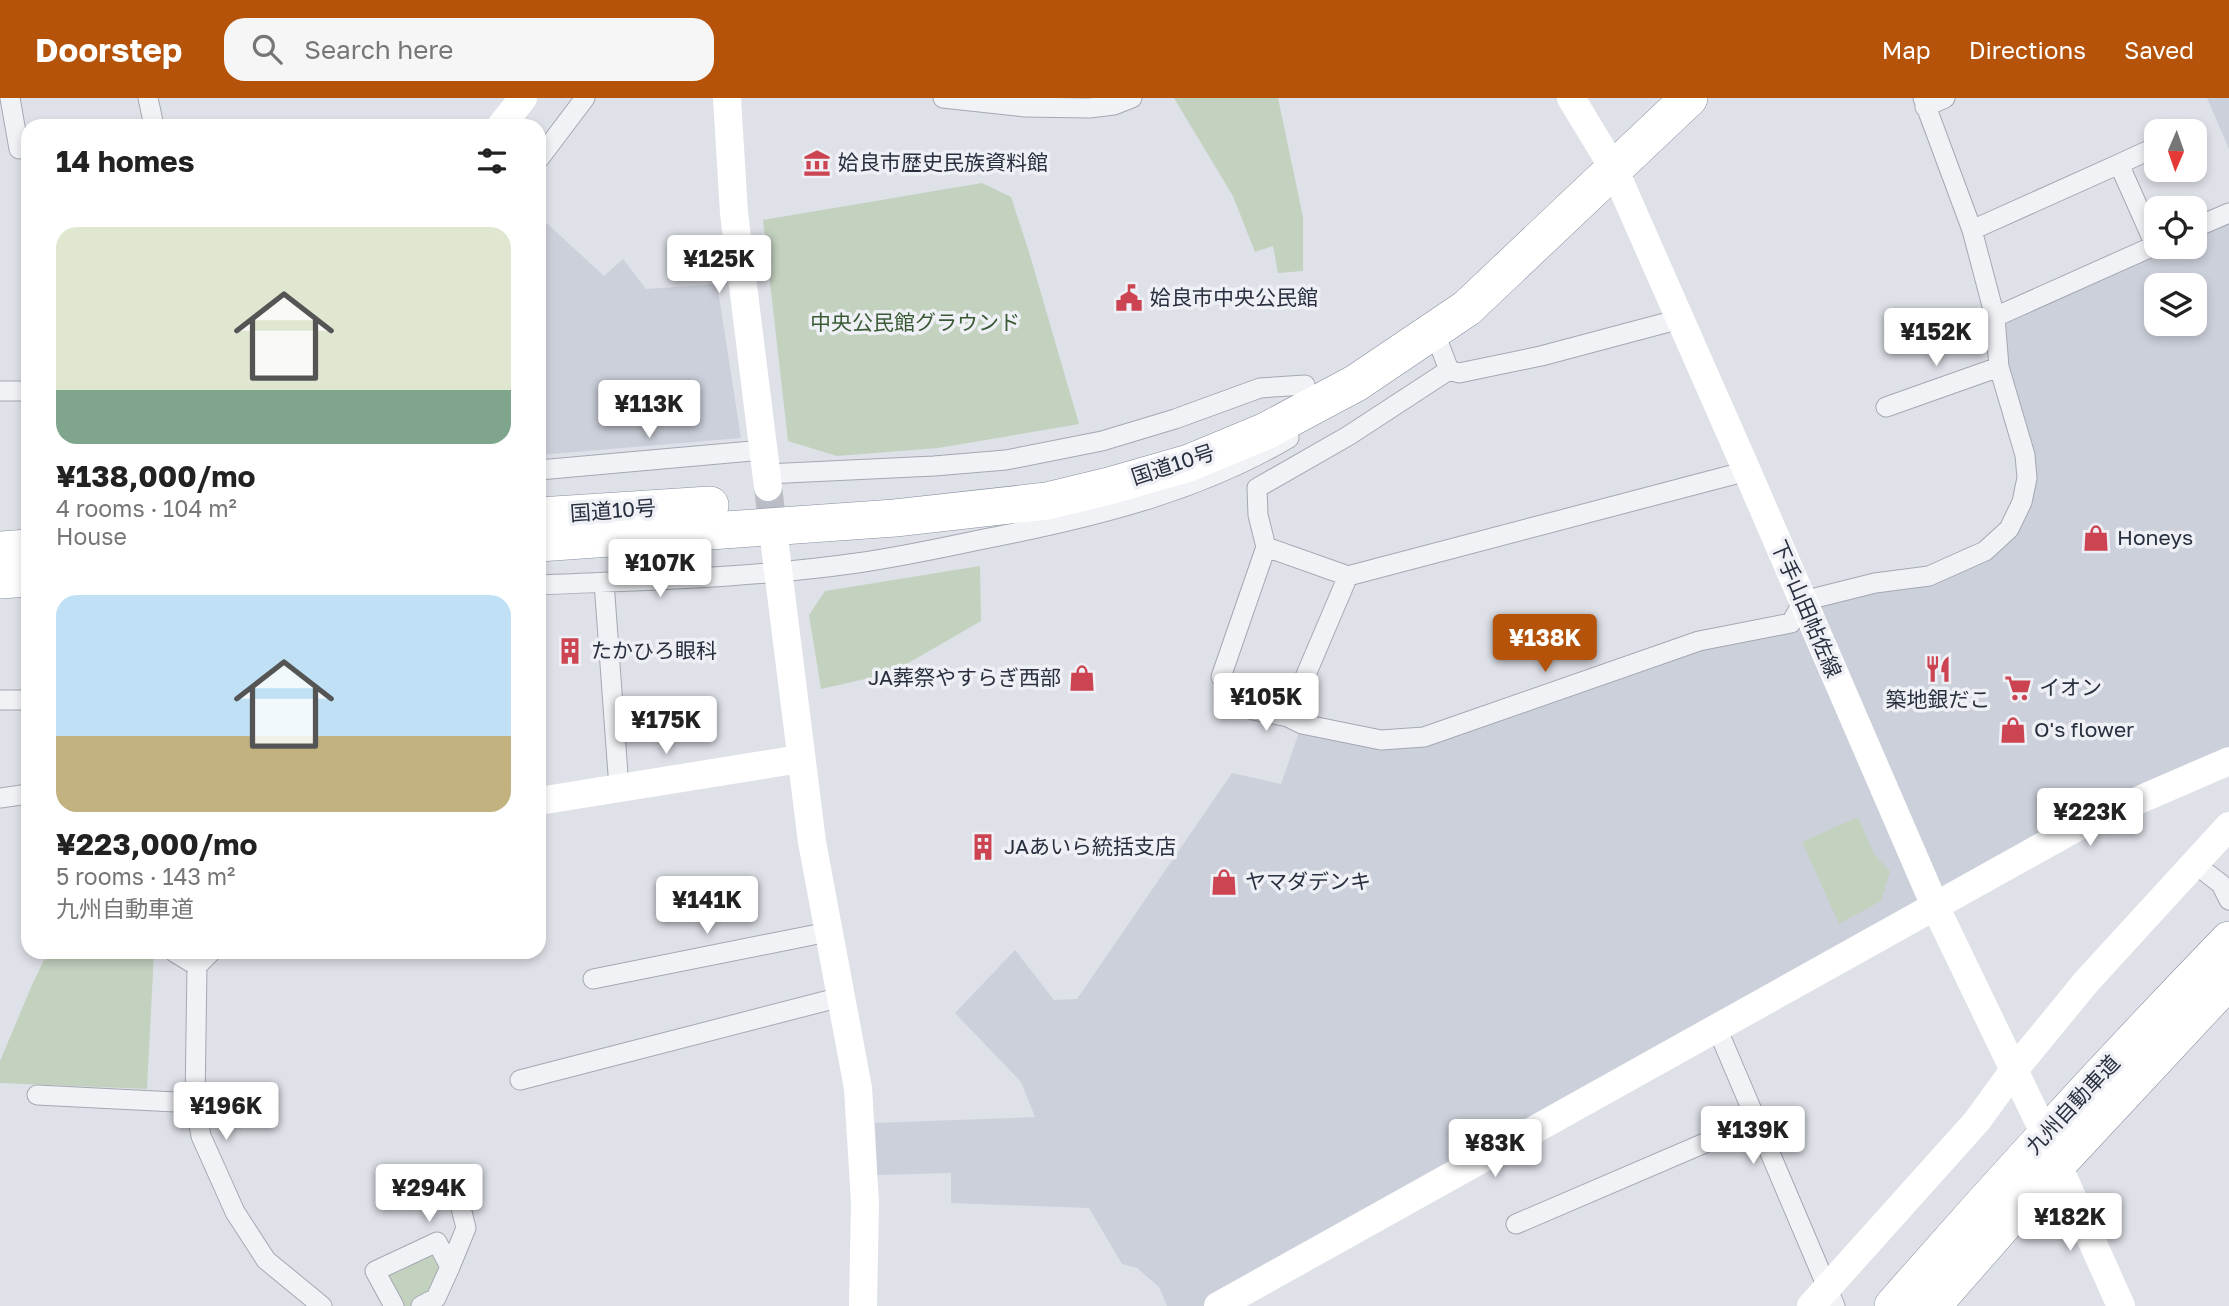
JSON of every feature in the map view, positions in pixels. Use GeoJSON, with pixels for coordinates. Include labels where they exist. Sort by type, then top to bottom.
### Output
{"type":"FeatureCollection","features":[{"type":"Feature","properties":{"kind":"highway","name":"国道10号"},"geometry":{"type":"LineString","coordinates":[[546,542],[895,517],[1047,501],[1189,463],[1266,431],[1356,383],[1467,307],[1608,159],[1656,98]]}},
{"type":"Feature","properties":{"kind":"highway","name":"国道10号"},"geometry":{"type":"LineString","coordinates":[[546,516],[967,487],[1027,480],[1158,448],[1248,412],[1305,385],[1408,323],[1461,283],[1608,159],[1689,98]]}},
{"type":"Feature","properties":{"kind":"highway"},"geometry":{"type":"LineString","coordinates":[[0,550],[21,548]]}},
{"type":"Feature","properties":{"kind":"highway"},"geometry":{"type":"LineString","coordinates":[[0,580],[21,578]]}},
{"type":"Feature","properties":{"kind":"highway","name":"九州自動車道"},"geometry":{"type":"LineString","coordinates":[[1893,1306],[2019,1163],[2229,940]]}},
{"type":"Feature","properties":{"kind":"highway","name":"九州自動車道"},"geometry":{"type":"LineString","coordinates":[[1932,1306],[2039,1184],[2229,980]]}},
{"type":"Feature","properties":{"kind":"street"},"geometry":{"type":"LineString","coordinates":[[10,98],[16,152]]}},
{"type":"Feature","properties":{"kind":"street"},"geometry":{"type":"LineString","coordinates":[[148,98],[152,119]]}},
{"type":"Feature","properties":{"kind":"street"},"geometry":{"type":"LineString","coordinates":[[506,119],[523,98]]}},
{"type":"Feature","properties":{"kind":"street"},"geometry":{"type":"LineString","coordinates":[[546,150],[585,98]]}},
{"type":"Feature","properties":{"kind":"street"},"geometry":{"type":"LineString","coordinates":[[727,98],[734,213],[766,470]]}},
{"type":"Feature","properties":{"kind":"street"},"geometry":{"type":"LineString","coordinates":[[943,98],[1025,107],[1089,108],[1114,105],[1132,98]]}},
{"type":"Feature","properties":{"kind":"street","name":"下手山田帖佐線"},"geometry":{"type":"LineString","coordinates":[[1571,98],[1608,159],[1936,906],[2039,1122]]}},
{"type":"Feature","properties":{"kind":"street"},"geometry":{"type":"LineString","coordinates":[[1680,319],[1530,358],[1459,373],[1449,370],[1348,436],[1257,488],[1258,515],[1266,547],[1221,677],[1253,710],[1288,717],[1302,724],[1381,740],[1424,737],[1699,641],[1791,623],[1803,601],[1875,583],[1929,576],[1985,551],[2009,530],[2022,502],[2027,478],[2025,455],[1999,367],[1995,317],[1972,230],[1924,102],[1945,98]]}},
{"type":"Feature","properties":{"kind":"street"},"geometry":{"type":"LineString","coordinates":[[1972,230],[2144,153]]}},
{"type":"Feature","properties":{"kind":"street"},"geometry":{"type":"LineString","coordinates":[[2119,164],[2144,219]]}},
{"type":"Feature","properties":{"kind":"street"},"geometry":{"type":"LineString","coordinates":[[2207,222],[2229,213]]}},
{"type":"Feature","properties":{"kind":"street"},"geometry":{"type":"LineString","coordinates":[[1995,317],[2144,250]]}},
{"type":"Feature","properties":{"kind":"street"},"geometry":{"type":"LineString","coordinates":[[1434,331],[1449,370]]}},
{"type":"Feature","properties":{"kind":"street"},"geometry":{"type":"LineString","coordinates":[[1886,407],[1999,367]]}},
{"type":"Feature","properties":{"kind":"street"},"geometry":{"type":"LineString","coordinates":[[546,585],[604,582],[777,559],[856,563],[1089,516],[1173,492],[1277,446],[1333,412],[1356,383]]}},
{"type":"Feature","properties":{"kind":"street"},"geometry":{"type":"LineString","coordinates":[[546,470],[766,470],[934,466],[1006,460],[1102,441],[1175,419],[1260,388],[1305,385]]}},
{"type":"Feature","properties":{"kind":"street"},"geometry":{"type":"LineString","coordinates":[[0,391],[21,391]]}},
{"type":"Feature","properties":{"kind":"street"},"geometry":{"type":"LineString","coordinates":[[1266,547],[1348,576],[1747,471]]}},
{"type":"Feature","properties":{"kind":"street"},"geometry":{"type":"LineString","coordinates":[[777,559],[812,842],[858,1088],[865,1202],[863,1306]]}},
{"type":"Feature","properties":{"kind":"street"},"geometry":{"type":"LineString","coordinates":[[1288,717],[1348,576]]}},
{"type":"Feature","properties":{"kind":"street"},"geometry":{"type":"LineString","coordinates":[[604,582],[619,788]]}},
{"type":"Feature","properties":{"kind":"street"},"geometry":{"type":"LineString","coordinates":[[0,700],[21,700]]}},
{"type":"Feature","properties":{"kind":"street"},"geometry":{"type":"LineString","coordinates":[[546,800],[800,759]]}},
{"type":"Feature","properties":{"kind":"street"},"geometry":{"type":"LineString","coordinates":[[1218,1306],[1252,1297],[1717,1028],[2079,826],[2229,761]]}},
{"type":"Feature","properties":{"kind":"street"},"geometry":{"type":"LineString","coordinates":[[0,798],[21,795]]}},
{"type":"Feature","properties":{"kind":"street"},"geometry":{"type":"LineString","coordinates":[[1717,1028],[1756,1121],[1824,1300],[1977,1121],[2014,1070],[2087,981],[2229,826]]}},
{"type":"Feature","properties":{"kind":"street"},"geometry":{"type":"LineString","coordinates":[[2196,864],[2221,884],[2229,900]]}},
{"type":"Feature","properties":{"kind":"street"},"geometry":{"type":"LineString","coordinates":[[593,979],[828,932]]}},
{"type":"Feature","properties":{"kind":"street"},"geometry":{"type":"LineString","coordinates":[[204,959],[195,1103],[201,1136],[235,1212],[266,1260],[322,1306]]}},
{"type":"Feature","properties":{"kind":"street"},"geometry":{"type":"LineString","coordinates":[[520,1080],[841,998]]}},
{"type":"Feature","properties":{"kind":"street"},"geometry":{"type":"LineString","coordinates":[[37,1095],[195,1103]]}},
{"type":"Feature","properties":{"kind":"street"},"geometry":{"type":"LineString","coordinates":[[1516,1224],[1756,1121]]}},
{"type":"Feature","properties":{"kind":"street"},"geometry":{"type":"LineString","coordinates":[[2064,1179],[2121,1306]]}},
{"type":"Feature","properties":{"kind":"street"},"geometry":{"type":"LineString","coordinates":[[421,1306],[436,1298],[466,1228],[458,1196]]}},
{"type":"Feature","properties":{"kind":"street"},"geometry":{"type":"LineString","coordinates":[[394,1306],[375,1271],[437,1242],[450,1266]]}},
{"type":"Feature","properties":{"kind":"shaded area"},"geometry":{"type":"Polygon","coordinates":[[[2207,98],[2229,98],[2229,149],[2207,98]]]}},
{"type":"Feature","properties":{"kind":"shaded area"},"geometry":{"type":"Polygon","coordinates":[[[2229,213],[2229,761],[1215,1306],[1167,1306],[1159,1287],[1137,1268],[1122,1264],[1089,1208],[951,1203],[951,1173],[877,1175],[875,1123],[1035,1117],[1021,1082],[955,1013],[1015,950],[1054,1000],[1077,999],[1232,773],[1281,784],[1302,724],[1424,737],[1699,641],[1791,623],[1803,601],[1985,551],[2027,478],[1995,317],[2144,252],[2144,259],[2207,259],[2207,223],[2229,213]]]}},
{"type":"Feature","properties":{"kind":"shaded area"},"geometry":{"type":"Polygon","coordinates":[[[546,222],[604,276],[623,259],[646,289],[717,284],[741,438],[546,454],[546,222]]]}},
{"type":"Feature","properties":{"kind":"green space"},"geometry":{"type":"Polygon","coordinates":[[[1174,98],[1278,98],[1303,217],[1303,271],[1278,273],[1273,246],[1255,252],[1233,196],[1174,98]]]}},
{"type":"Feature","properties":{"kind":"green space","name":"中央公民館グラウンド"},"geometry":{"type":"Polygon","coordinates":[[[982,183],[1011,197],[1079,424],[938,448],[837,456],[788,441],[763,220],[982,183]]]}},
{"type":"Feature","properties":{"kind":"green space"},"geometry":{"type":"Polygon","coordinates":[[[980,566],[981,621],[891,673],[821,689],[809,615],[825,591],[980,566]]]}},
{"type":"Feature","properties":{"kind":"green space"},"geometry":{"type":"Polygon","coordinates":[[[1858,817],[1874,854],[1890,871],[1881,901],[1839,924],[1802,842],[1858,817]]]}},
{"type":"Feature","properties":{"kind":"green space"},"geometry":{"type":"Polygon","coordinates":[[[154,959],[147,1089],[0,1083],[0,1061],[44,960],[154,959]]]}},
{"type":"Feature","properties":{"kind":"green space"},"geometry":{"type":"Polygon","coordinates":[[[434,1246],[444,1266],[432,1298],[416,1306],[396,1306],[380,1273],[434,1246]]]}},
{"type":"Feature","properties":{"kind":"tunnel"},"geometry":{"type":"LineString","coordinates":[[768,487],[775,546]]}},
{"type":"Feature","properties":{"kind":"place","name":"姶良市歴史民族資料館"},"geometry":{"type":"Point","coordinates":[817,163]}},
{"type":"Feature","properties":{"kind":"place","name":"姶良市中央公民館"},"geometry":{"type":"Point","coordinates":[1129,298]}},
{"type":"Feature","properties":{"kind":"place","name":"Honeys"},"geometry":{"type":"Point","coordinates":[2096,538]}},
{"type":"Feature","properties":{"kind":"place","name":"たかひろ眼科"},"geometry":{"type":"Point","coordinates":[570,651]}},
{"type":"Feature","properties":{"kind":"place","name":"築地銀だこ"},"geometry":{"type":"Point","coordinates":[1938,669]}},
{"type":"Feature","properties":{"kind":"place","name":"JA葬祭やすらぎ西部"},"geometry":{"type":"Point","coordinates":[1082,678]}},
{"type":"Feature","properties":{"kind":"place","name":"イオン"},"geometry":{"type":"Point","coordinates":[2018,688]}},
{"type":"Feature","properties":{"kind":"place","name":"O's flower"},"geometry":{"type":"Point","coordinates":[2013,730]}},
{"type":"Feature","properties":{"kind":"place","name":"JAあいら統括支店"},"geometry":{"type":"Point","coordinates":[983,847]}},
{"type":"Feature","properties":{"kind":"place","name":"ヤマダデンキ"},"geometry":{"type":"Point","coordinates":[1224,882]}}]}
